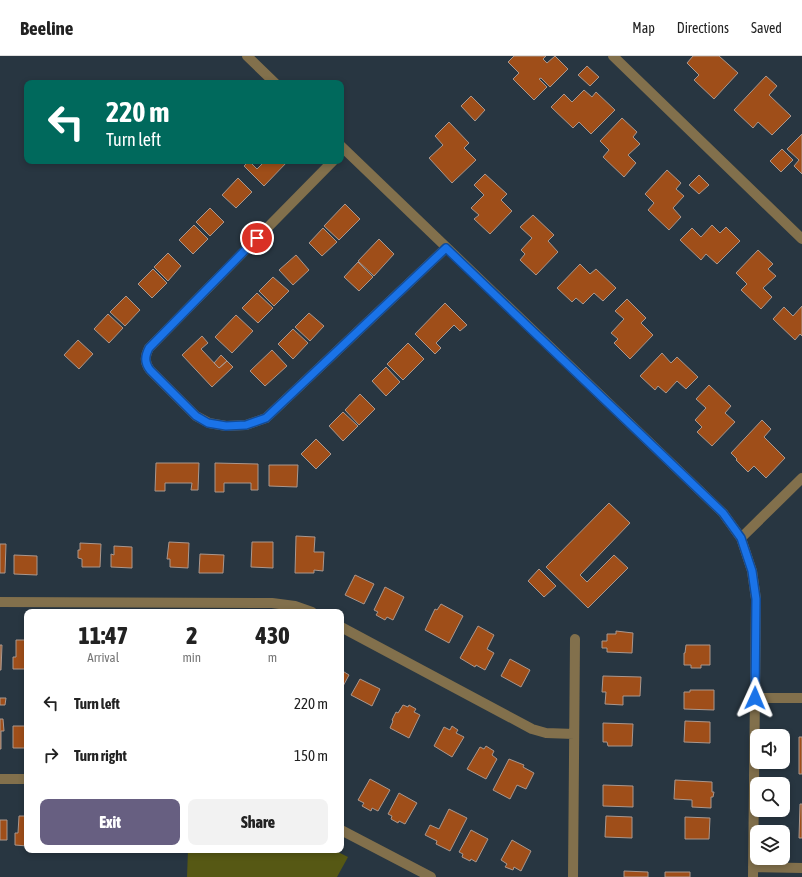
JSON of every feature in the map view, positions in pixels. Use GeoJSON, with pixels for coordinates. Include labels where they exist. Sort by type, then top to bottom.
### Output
{"type":"FeatureCollection","features":[{"type":"Feature","properties":{"kind":"street"},"geometry":{"type":"LineString","coordinates":[[247,56],[273,80]]}},
{"type":"Feature","properties":{"kind":"street"},"geometry":{"type":"LineString","coordinates":[[613,56],[802,239]]}},
{"type":"Feature","properties":{"kind":"street"},"geometry":{"type":"LineString","coordinates":[[344,151],[723,513],[741,538],[752,571],[756,599],[753,872],[802,868]]}},
{"type":"Feature","properties":{"kind":"street"},"geometry":{"type":"LineString","coordinates":[[330,164],[149,348],[146,354],[147,366],[196,416],[208,423],[226,426],[246,425],[266,418],[446,248]]}},
{"type":"Feature","properties":{"kind":"street"},"geometry":{"type":"LineString","coordinates":[[741,538],[802,478]]}},
{"type":"Feature","properties":{"kind":"street"},"geometry":{"type":"LineString","coordinates":[[0,602],[272,603],[295,606],[304,609]]}},
{"type":"Feature","properties":{"kind":"street"},"geometry":{"type":"LineString","coordinates":[[344,629],[532,729],[546,733],[574,734]]}},
{"type":"Feature","properties":{"kind":"street"},"geometry":{"type":"LineString","coordinates":[[573,877],[575,639]]}},
{"type":"Feature","properties":{"kind":"street"},"geometry":{"type":"LineString","coordinates":[[755,698],[802,698]]}},
{"type":"Feature","properties":{"kind":"street"},"geometry":{"type":"LineString","coordinates":[[0,779],[24,779]]}},
{"type":"Feature","properties":{"kind":"street"},"geometry":{"type":"LineString","coordinates":[[344,832],[431,877]]}},
{"type":"Feature","properties":{"kind":"shaded area"},"geometry":{"type":"Polygon","coordinates":[[[188,853],[340,853],[348,857],[337,877],[187,877],[188,853]]]}},
{"type":"Feature","properties":{"kind":"building"},"geometry":{"type":"Polygon","coordinates":[[[514,56],[546,56],[543,59],[547,63],[555,56],[568,69],[550,87],[541,78],[539,79],[547,87],[534,100],[513,79],[519,73],[508,62],[514,56]]]}},
{"type":"Feature","properties":{"kind":"building"},"geometry":{"type":"Polygon","coordinates":[[[693,56],[719,56],[738,73],[714,99],[694,80],[699,75],[687,63],[693,56]]]}},
{"type":"Feature","properties":{"kind":"building"},"geometry":{"type":"Polygon","coordinates":[[[587,66],[599,77],[590,86],[578,75],[587,66]]]}},
{"type":"Feature","properties":{"kind":"building"},"geometry":{"type":"Polygon","coordinates":[[[766,76],[777,86],[769,95],[791,116],[772,135],[758,122],[753,128],[734,110],[766,76]]]}},
{"type":"Feature","properties":{"kind":"building"},"geometry":{"type":"Polygon","coordinates":[[[584,90],[592,97],[596,92],[615,110],[591,134],[579,122],[573,128],[551,107],[564,94],[572,102],[584,90]]]}},
{"type":"Feature","properties":{"kind":"building"},"geometry":{"type":"Polygon","coordinates":[[[471,96],[485,110],[475,121],[461,106],[471,96]]]}},
{"type":"Feature","properties":{"kind":"building"},"geometry":{"type":"Polygon","coordinates":[[[622,118],[637,132],[633,137],[640,144],[628,155],[636,163],[624,177],[603,157],[609,150],[600,141],[622,118]]]}},
{"type":"Feature","properties":{"kind":"building"},"geometry":{"type":"Polygon","coordinates":[[[449,122],[469,143],[464,148],[476,160],[452,183],[429,158],[443,145],[435,136],[449,122]]]}},
{"type":"Feature","properties":{"kind":"building"},"geometry":{"type":"Polygon","coordinates":[[[802,134],[802,174],[794,166],[799,160],[787,149],[802,134]]]}},
{"type":"Feature","properties":{"kind":"building"},"geometry":{"type":"Polygon","coordinates":[[[782,149],[793,160],[781,172],[770,161],[782,149]]]}},
{"type":"Feature","properties":{"kind":"building"},"geometry":{"type":"Polygon","coordinates":[[[246,164],[252,164],[257,169],[262,164],[285,164],[264,186],[244,166],[246,164]]]}},
{"type":"Feature","properties":{"kind":"building"},"geometry":{"type":"Polygon","coordinates":[[[667,170],[681,183],[676,189],[684,196],[673,208],[681,217],[669,230],[648,210],[654,203],[645,194],[667,170]]]}},
{"type":"Feature","properties":{"kind":"building"},"geometry":{"type":"Polygon","coordinates":[[[485,174],[507,194],[501,200],[512,211],[490,234],[474,219],[479,215],[471,208],[484,195],[474,185],[485,174]]]}},
{"type":"Feature","properties":{"kind":"building"},"geometry":{"type":"Polygon","coordinates":[[[699,175],[709,185],[699,194],[689,185],[699,175]]]}},
{"type":"Feature","properties":{"kind":"building"},"geometry":{"type":"Polygon","coordinates":[[[238,178],[252,192],[236,208],[222,195],[238,178]]]}},
{"type":"Feature","properties":{"kind":"building"},"geometry":{"type":"Polygon","coordinates":[[[345,204],[360,219],[339,240],[324,226],[345,204]]]}},
{"type":"Feature","properties":{"kind":"building"},"geometry":{"type":"Polygon","coordinates":[[[210,208],[224,222],[210,236],[196,222],[210,208]]]}},
{"type":"Feature","properties":{"kind":"building"},"geometry":{"type":"Polygon","coordinates":[[[533,215],[554,235],[548,241],[558,252],[536,275],[520,260],[525,254],[521,250],[532,238],[520,227],[533,215]]]}},
{"type":"Feature","properties":{"kind":"building"},"geometry":{"type":"Polygon","coordinates":[[[194,225],[208,239],[193,254],[179,240],[194,225]]]}},
{"type":"Feature","properties":{"kind":"building"},"geometry":{"type":"Polygon","coordinates":[[[712,225],[720,233],[726,227],[740,241],[717,264],[706,254],[701,260],[680,240],[692,228],[701,237],[712,225]]]}},
{"type":"Feature","properties":{"kind":"building"},"geometry":{"type":"Polygon","coordinates":[[[323,228],[337,242],[322,256],[309,243],[323,228]]]}},
{"type":"Feature","properties":{"kind":"building"},"geometry":{"type":"Polygon","coordinates":[[[379,239],[394,254],[374,276],[358,261],[379,239]]]}},
{"type":"Feature","properties":{"kind":"building"},"geometry":{"type":"Polygon","coordinates":[[[758,250],[773,264],[768,269],[776,276],[763,288],[772,297],[761,309],[741,290],[747,284],[736,273],[758,250]]]}},
{"type":"Feature","properties":{"kind":"building"},"geometry":{"type":"Polygon","coordinates":[[[168,253],[181,266],[168,281],[154,267],[168,253]]]}},
{"type":"Feature","properties":{"kind":"building"},"geometry":{"type":"Polygon","coordinates":[[[296,255],[309,270],[293,285],[279,270],[296,255]]]}},
{"type":"Feature","properties":{"kind":"building"},"geometry":{"type":"Polygon","coordinates":[[[358,262],[373,277],[359,291],[344,277],[358,262]]]}},
{"type":"Feature","properties":{"kind":"building"},"geometry":{"type":"Polygon","coordinates":[[[580,264],[590,274],[596,269],[616,288],[603,301],[594,293],[583,304],[576,298],[572,302],[557,288],[580,264]]]}},
{"type":"Feature","properties":{"kind":"building"},"geometry":{"type":"Polygon","coordinates":[[[153,269],[167,283],[152,298],[138,284],[153,269]]]}},
{"type":"Feature","properties":{"kind":"building"},"geometry":{"type":"Polygon","coordinates":[[[273,277],[289,291],[274,306],[259,291],[273,277]]]}},
{"type":"Feature","properties":{"kind":"building"},"geometry":{"type":"Polygon","coordinates":[[[257,293],[273,308],[258,323],[242,308],[257,293]]]}},
{"type":"Feature","properties":{"kind":"building"},"geometry":{"type":"Polygon","coordinates":[[[126,296],[140,310],[125,326],[110,312],[126,296]]]}},
{"type":"Feature","properties":{"kind":"building"},"geometry":{"type":"Polygon","coordinates":[[[627,299],[646,318],[641,323],[653,335],[630,359],[614,343],[618,339],[611,333],[624,319],[615,311],[627,299]]]}},
{"type":"Feature","properties":{"kind":"building"},"geometry":{"type":"Polygon","coordinates":[[[445,303],[467,325],[460,331],[454,325],[436,343],[441,348],[435,354],[415,334],[445,303]]]}},
{"type":"Feature","properties":{"kind":"building"},"geometry":{"type":"Polygon","coordinates":[[[802,306],[802,336],[800,334],[795,340],[773,319],[784,307],[793,316],[802,306]]]}},
{"type":"Feature","properties":{"kind":"building"},"geometry":{"type":"Polygon","coordinates":[[[309,313],[324,326],[310,341],[295,327],[309,313]]]}},
{"type":"Feature","properties":{"kind":"building"},"geometry":{"type":"Polygon","coordinates":[[[108,314],[123,328],[109,343],[94,329],[108,314]]]}},
{"type":"Feature","properties":{"kind":"building"},"geometry":{"type":"Polygon","coordinates":[[[236,315],[253,331],[232,353],[215,337],[236,315]]]}},
{"type":"Feature","properties":{"kind":"building"},"geometry":{"type":"Polygon","coordinates":[[[293,329],[308,343],[293,359],[278,344],[293,329]]]}},
{"type":"Feature","properties":{"kind":"building"},"geometry":{"type":"Polygon","coordinates":[[[202,336],[208,343],[201,349],[219,368],[227,361],[233,367],[212,387],[182,355],[202,336]]]}},
{"type":"Feature","properties":{"kind":"building"},"geometry":{"type":"Polygon","coordinates":[[[78,340],[93,354],[79,369],[64,355],[78,340]]]}},
{"type":"Feature","properties":{"kind":"building"},"geometry":{"type":"Polygon","coordinates":[[[408,343],[424,359],[403,380],[387,364],[408,343]]]}},
{"type":"Feature","properties":{"kind":"building"},"geometry":{"type":"Polygon","coordinates":[[[272,350],[287,366],[265,386],[250,371],[272,350]]]}},
{"type":"Feature","properties":{"kind":"building"},"geometry":{"type":"Polygon","coordinates":[[[662,353],[671,363],[677,357],[698,377],[686,389],[677,381],[666,393],[658,386],[655,390],[640,376],[662,353]]]}},
{"type":"Feature","properties":{"kind":"building"},"geometry":{"type":"Polygon","coordinates":[[[221,355],[227,361],[219,368],[214,363],[221,355]]]}},
{"type":"Feature","properties":{"kind":"building"},"geometry":{"type":"Polygon","coordinates":[[[386,367],[400,382],[386,396],[372,381],[386,367]]]}},
{"type":"Feature","properties":{"kind":"building"},"geometry":{"type":"Polygon","coordinates":[[[709,385],[731,406],[725,413],[735,422],[712,446],[697,432],[702,427],[695,420],[706,408],[696,399],[709,385]]]}},
{"type":"Feature","properties":{"kind":"building"},"geometry":{"type":"Polygon","coordinates":[[[360,394],[375,409],[359,425],[345,410],[360,394]]]}},
{"type":"Feature","properties":{"kind":"building"},"geometry":{"type":"Polygon","coordinates":[[[343,412],[358,426],[343,441],[329,426],[343,412]]]}},
{"type":"Feature","properties":{"kind":"building"},"geometry":{"type":"Polygon","coordinates":[[[762,420],[771,429],[764,437],[785,458],[766,478],[754,466],[748,472],[731,453],[762,420]]]}},
{"type":"Feature","properties":{"kind":"building"},"geometry":{"type":"Polygon","coordinates":[[[316,439],[331,454],[316,469],[301,454],[316,439]]]}},
{"type":"Feature","properties":{"kind":"building"},"geometry":{"type":"Polygon","coordinates":[[[156,463],[199,463],[198,490],[191,490],[192,483],[165,483],[165,491],[155,491],[156,463]]]}},
{"type":"Feature","properties":{"kind":"building"},"geometry":{"type":"Polygon","coordinates":[[[215,463],[258,464],[258,490],[251,490],[251,483],[224,483],[224,492],[215,492],[215,463]]]}},
{"type":"Feature","properties":{"kind":"building"},"geometry":{"type":"Polygon","coordinates":[[[269,465],[298,465],[297,487],[269,486],[269,465]]]}},
{"type":"Feature","properties":{"kind":"building"},"geometry":{"type":"Polygon","coordinates":[[[609,503],[630,523],[580,575],[587,582],[614,555],[628,568],[588,608],[546,567],[609,503]]]}},
{"type":"Feature","properties":{"kind":"building"},"geometry":{"type":"Polygon","coordinates":[[[296,536],[315,537],[314,552],[324,552],[323,571],[314,570],[314,573],[295,573],[296,536]]]}},
{"type":"Feature","properties":{"kind":"building"},"geometry":{"type":"Polygon","coordinates":[[[169,542],[189,543],[188,568],[170,567],[170,559],[167,559],[169,542]]]}},
{"type":"Feature","properties":{"kind":"building"},"geometry":{"type":"Polygon","coordinates":[[[252,542],[273,542],[273,568],[251,567],[252,542]]]}},
{"type":"Feature","properties":{"kind":"building"},"geometry":{"type":"Polygon","coordinates":[[[80,543],[101,544],[100,567],[82,567],[82,559],[78,558],[80,543]]]}},
{"type":"Feature","properties":{"kind":"building"},"geometry":{"type":"Polygon","coordinates":[[[0,544],[6,544],[5,573],[0,573],[0,544]]]}},
{"type":"Feature","properties":{"kind":"building"},"geometry":{"type":"Polygon","coordinates":[[[114,546],[132,547],[132,568],[111,567],[111,554],[114,555],[114,546]]]}},
{"type":"Feature","properties":{"kind":"building"},"geometry":{"type":"Polygon","coordinates":[[[200,554],[224,555],[223,573],[199,573],[200,554]]]}},
{"type":"Feature","properties":{"kind":"building"},"geometry":{"type":"Polygon","coordinates":[[[14,555],[37,556],[37,575],[14,574],[14,555]]]}},
{"type":"Feature","properties":{"kind":"building"},"geometry":{"type":"Polygon","coordinates":[[[539,569],[556,586],[544,597],[528,581],[539,569]]]}},
{"type":"Feature","properties":{"kind":"building"},"geometry":{"type":"Polygon","coordinates":[[[355,575],[374,584],[364,604],[345,595],[355,575]]]}},
{"type":"Feature","properties":{"kind":"building"},"geometry":{"type":"Polygon","coordinates":[[[385,587],[404,597],[393,620],[387,617],[385,620],[376,615],[378,612],[374,610],[385,587]]]}},
{"type":"Feature","properties":{"kind":"building"},"geometry":{"type":"Polygon","coordinates":[[[441,604],[463,616],[449,643],[425,630],[435,609],[437,610],[441,604]]]}},
{"type":"Feature","properties":{"kind":"building"},"geometry":{"type":"Polygon","coordinates":[[[478,626],[494,635],[487,649],[494,653],[485,670],[476,665],[475,667],[460,658],[478,626]]]}},
{"type":"Feature","properties":{"kind":"building"},"geometry":{"type":"Polygon","coordinates":[[[616,631],[633,633],[632,653],[607,652],[607,648],[602,648],[602,641],[607,641],[607,634],[616,634],[616,631]]]}},
{"type":"Feature","properties":{"kind":"building"},"geometry":{"type":"Polygon","coordinates":[[[16,640],[24,640],[24,669],[13,669],[13,657],[16,657],[16,640]]]}},
{"type":"Feature","properties":{"kind":"building"},"geometry":{"type":"Polygon","coordinates":[[[0,645],[2,645],[1,670],[0,670],[0,645]]]}},
{"type":"Feature","properties":{"kind":"building"},"geometry":{"type":"Polygon","coordinates":[[[686,645],[710,645],[710,665],[701,665],[701,668],[691,668],[691,665],[684,665],[686,645]]]}},
{"type":"Feature","properties":{"kind":"building"},"geometry":{"type":"Polygon","coordinates":[[[510,659],[530,670],[521,687],[501,676],[510,659]]]}},
{"type":"Feature","properties":{"kind":"building"},"geometry":{"type":"Polygon","coordinates":[[[344,672],[349,675],[344,684],[344,672]]]}},
{"type":"Feature","properties":{"kind":"building"},"geometry":{"type":"Polygon","coordinates":[[[603,676],[641,677],[640,696],[623,696],[623,705],[605,704],[606,692],[602,692],[603,676]]]}},
{"type":"Feature","properties":{"kind":"building"},"geometry":{"type":"Polygon","coordinates":[[[360,679],[380,689],[372,706],[351,695],[360,679]]]}},
{"type":"Feature","properties":{"kind":"building"},"geometry":{"type":"Polygon","coordinates":[[[690,690],[714,690],[714,710],[684,709],[684,692],[690,692],[690,690]]]}},
{"type":"Feature","properties":{"kind":"building"},"geometry":{"type":"Polygon","coordinates":[[[0,698],[6,698],[5,705],[0,705],[0,698]]]}},
{"type":"Feature","properties":{"kind":"building"},"geometry":{"type":"Polygon","coordinates":[[[403,705],[408,707],[409,705],[416,709],[414,712],[420,715],[409,738],[390,728],[396,712],[398,713],[403,705]]]}},
{"type":"Feature","properties":{"kind":"building"},"geometry":{"type":"Polygon","coordinates":[[[0,719],[3,719],[4,731],[1,731],[1,749],[0,749],[0,719]]]}},
{"type":"Feature","properties":{"kind":"building"},"geometry":{"type":"Polygon","coordinates":[[[685,721],[710,722],[710,743],[684,742],[685,721]]]}},
{"type":"Feature","properties":{"kind":"building"},"geometry":{"type":"Polygon","coordinates":[[[603,723],[633,724],[632,746],[608,746],[607,742],[603,742],[603,723]]]}},
{"type":"Feature","properties":{"kind":"building"},"geometry":{"type":"Polygon","coordinates":[[[13,726],[24,726],[24,748],[13,748],[13,726]]]}},
{"type":"Feature","properties":{"kind":"building"},"geometry":{"type":"Polygon","coordinates":[[[452,726],[458,730],[456,733],[464,737],[452,757],[434,746],[444,727],[450,730],[452,726]]]}},
{"type":"Feature","properties":{"kind":"building"},"geometry":{"type":"Polygon","coordinates":[[[799,737],[802,737],[802,774],[799,774],[799,737]]]}},
{"type":"Feature","properties":{"kind":"building"},"geometry":{"type":"Polygon","coordinates":[[[486,746],[494,751],[492,755],[497,759],[486,779],[467,769],[480,747],[484,749],[486,746]]]}},
{"type":"Feature","properties":{"kind":"building"},"geometry":{"type":"Polygon","coordinates":[[[509,759],[524,765],[523,767],[534,773],[526,789],[517,785],[510,799],[493,790],[509,759]]]}},
{"type":"Feature","properties":{"kind":"building"},"geometry":{"type":"Polygon","coordinates":[[[370,779],[390,790],[378,811],[372,808],[371,811],[362,806],[364,803],[358,800],[370,779]]]}},
{"type":"Feature","properties":{"kind":"building"},"geometry":{"type":"Polygon","coordinates":[[[675,780],[712,782],[712,792],[714,792],[713,797],[711,797],[711,808],[692,807],[692,800],[674,799],[675,780]]]}},
{"type":"Feature","properties":{"kind":"building"},"geometry":{"type":"Polygon","coordinates":[[[603,785],[633,786],[633,807],[603,806],[603,785]]]}},
{"type":"Feature","properties":{"kind":"building"},"geometry":{"type":"Polygon","coordinates":[[[399,793],[417,803],[405,824],[399,821],[398,823],[391,819],[392,816],[388,814],[399,793]]]}},
{"type":"Feature","properties":{"kind":"building"},"geometry":{"type":"Polygon","coordinates":[[[800,804],[802,804],[802,838],[799,838],[800,804]]]}},
{"type":"Feature","properties":{"kind":"building"},"geometry":{"type":"Polygon","coordinates":[[[449,809],[467,818],[450,851],[436,844],[437,841],[425,835],[430,825],[439,829],[449,809]]]}},
{"type":"Feature","properties":{"kind":"building"},"geometry":{"type":"Polygon","coordinates":[[[19,816],[24,816],[24,846],[15,845],[15,833],[18,833],[19,816]]]}},
{"type":"Feature","properties":{"kind":"building"},"geometry":{"type":"Polygon","coordinates":[[[606,816],[632,817],[632,838],[605,837],[606,816]]]}},
{"type":"Feature","properties":{"kind":"building"},"geometry":{"type":"Polygon","coordinates":[[[685,817],[710,818],[709,839],[685,839],[685,817]]]}},
{"type":"Feature","properties":{"kind":"building"},"geometry":{"type":"Polygon","coordinates":[[[0,820],[7,820],[7,840],[0,840],[0,820]]]}},
{"type":"Feature","properties":{"kind":"building"},"geometry":{"type":"Polygon","coordinates":[[[471,830],[488,839],[476,862],[462,857],[463,854],[459,852],[471,830]]]}},
{"type":"Feature","properties":{"kind":"building"},"geometry":{"type":"Polygon","coordinates":[[[512,840],[531,851],[521,871],[514,867],[513,870],[505,867],[507,864],[501,860],[512,840]]]}},
{"type":"Feature","properties":{"kind":"building"},"geometry":{"type":"Polygon","coordinates":[[[624,871],[648,872],[648,877],[624,877],[624,871]]]}},
{"type":"Feature","properties":{"kind":"building"},"geometry":{"type":"Polygon","coordinates":[[[665,872],[690,872],[690,877],[665,877],[665,872]]]}},
{"type":"Feature","properties":{"kind":"route"},"geometry":{"type":"LineString","coordinates":[[257,238],[149,348],[146,354],[145,360],[150,370],[196,416],[208,423],[226,426],[246,425],[266,418],[446,248],[723,513],[741,538],[752,571],[756,599],[755,698]]}}]}
